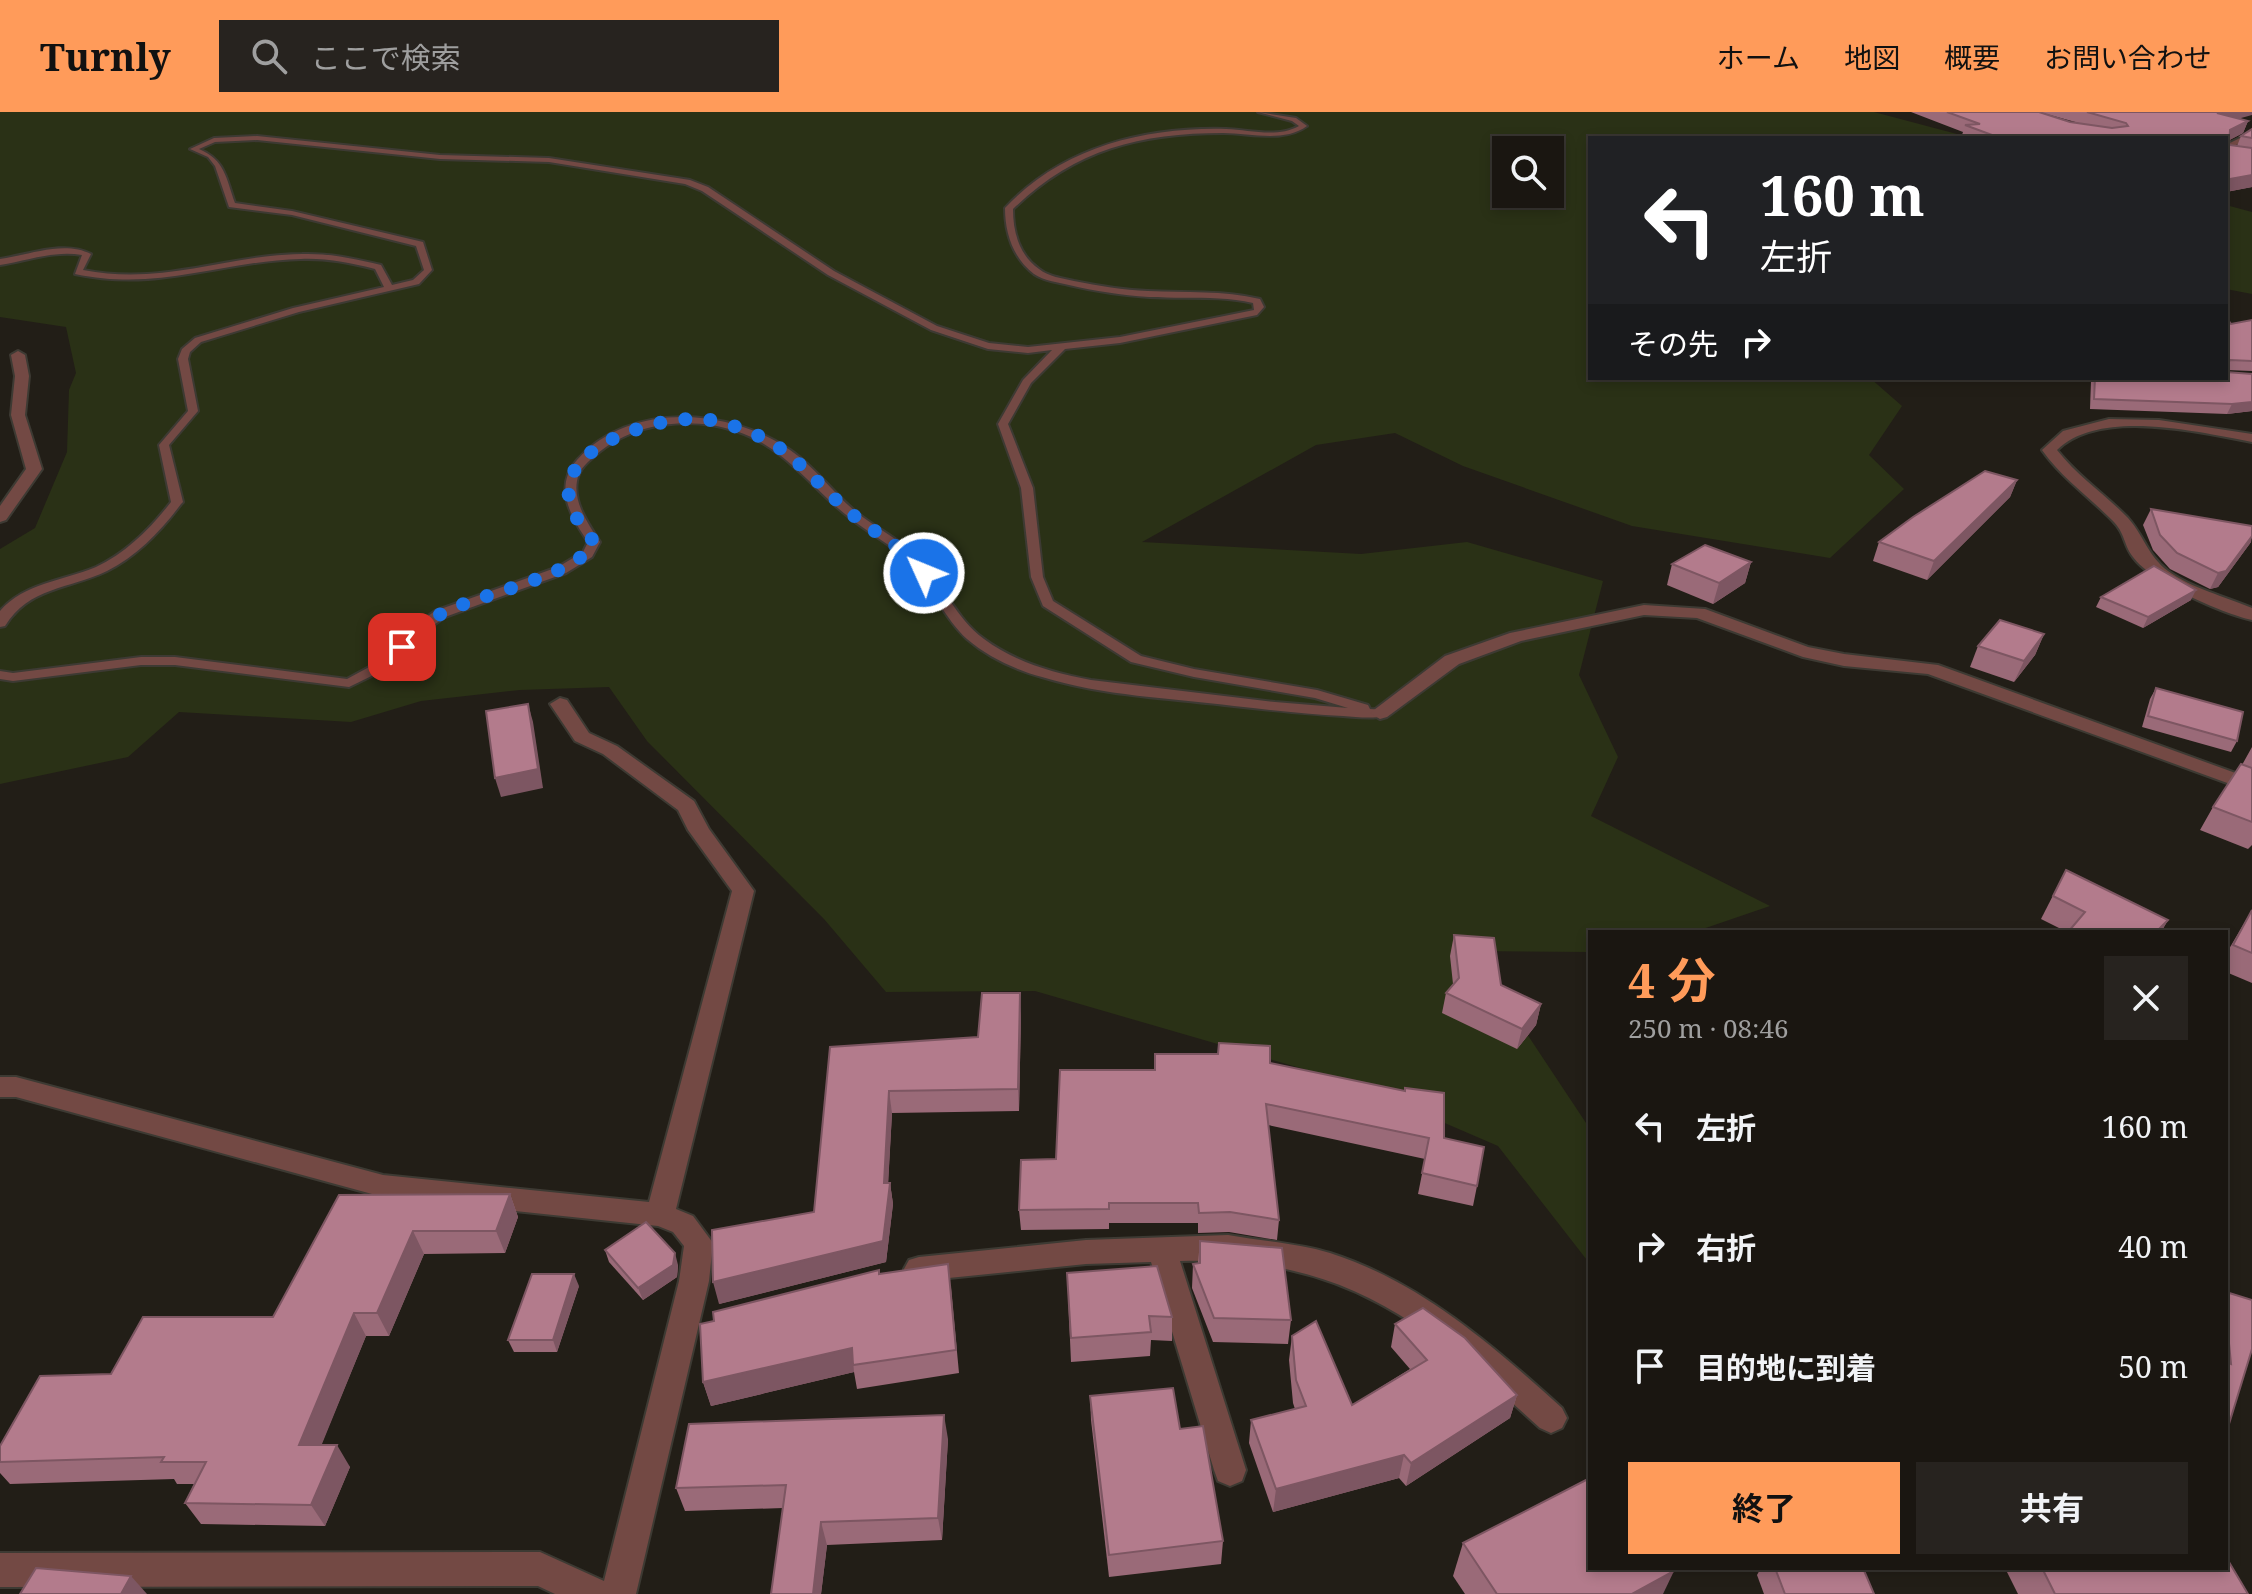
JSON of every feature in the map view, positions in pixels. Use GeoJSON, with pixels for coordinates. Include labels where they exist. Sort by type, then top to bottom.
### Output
{"type":"FeatureCollection","features":[{"type":"Feature","properties":{"kind":"street"},"geometry":{"type":"LineString","coordinates":[[0,517],[34,469],[18,415],[22,376],[18,355]]}},
{"type":"Feature","properties":{"kind":"street"},"geometry":{"type":"LineString","coordinates":[[2252,438],[2218,431],[2140,424],[2098,426],[2067,434],[2049,450],[2072,479],[2116,515],[2134,535],[2139,554],[2164,576],[2252,615]]}},
{"type":"Feature","properties":{"kind":"street"},"geometry":{"type":"LineString","coordinates":[[2218,431],[2252,428]]}},
{"type":"Feature","properties":{"kind":"street"},"geometry":{"type":"LineString","coordinates":[[1380,713],[1452,660],[1516,637],[1644,610],[1699,613],[1803,651],[1844,660],[1931,669],[2252,786]]}},
{"type":"Feature","properties":{"kind":"street"},"geometry":{"type":"LineString","coordinates":[[560,704],[582,737],[610,750],[687,806],[699,830],[743,891],[660,1215]]}},
{"type":"Feature","properties":{"kind":"street"},"geometry":{"type":"LineString","coordinates":[[0,1087],[16,1087],[383,1186],[660,1215],[683,1224],[699,1243],[618,1594]]}},
{"type":"Feature","properties":{"kind":"street"},"geometry":{"type":"LineString","coordinates":[[895,1276],[969,1263],[1228,1247],[1326,1264],[1409,1303],[1479,1353],[1551,1418]]}},
{"type":"Feature","properties":{"kind":"street"},"geometry":{"type":"LineString","coordinates":[[1162,1249],[1230,1470]]}},
{"type":"Feature","properties":{"kind":"street"},"geometry":{"type":"LineString","coordinates":[[681,1329],[712,1322]]}},
{"type":"Feature","properties":{"kind":"street"},"geometry":{"type":"LineString","coordinates":[[0,1570],[540,1569],[593,1594]]}},
{"type":"Feature","properties":{"kind":"lane"},"geometry":{"type":"LineString","coordinates":[[0,623],[3,613],[40,589],[102,569],[152,535],[177,502],[164,445],[193,411],[183,359],[185,351],[198,340],[284,313],[416,282],[428,270],[420,244],[292,213],[232,205],[218,165],[210,156],[193,149],[214,140],[257,138],[440,157],[549,160],[661,176],[705,189],[831,273],[934,328],[988,346],[1028,350],[1151,335],[1257,312],[1260,307],[1257,301],[1231,295],[1149,294],[1045,277],[1030,269],[1016,250],[1009,208],[1058,165],[1079,154],[1115,143],[1205,131],[1281,132],[1304,126],[1294,119],[1261,112]]}},
{"type":"Feature","properties":{"kind":"lane"},"geometry":{"type":"LineString","coordinates":[[2228,147],[2252,134]]}},
{"type":"Feature","properties":{"kind":"lane"},"geometry":{"type":"LineString","coordinates":[[0,262],[54,251],[77,251],[87,254],[78,272],[120,279],[268,258],[328,256],[378,267],[389,288]]}},
{"type":"Feature","properties":{"kind":"lane"},"geometry":{"type":"LineString","coordinates":[[1064,346],[1042,361],[1020,389],[1003,424],[1027,488],[1037,577],[1048,603],[1136,659],[1194,673],[1317,694],[1380,713]]}},
{"type":"Feature","properties":{"kind":"lane"},"geometry":{"type":"LineString","coordinates":[[0,675],[13,677],[141,661],[175,661],[349,683],[389,662],[415,632],[440,614],[562,570],[588,554],[594,542],[572,510],[570,484],[580,462],[606,442],[642,425],[700,419],[756,435],[787,452],[853,514],[911,557],[964,629],[990,649],[1044,674],[1111,686],[1321,713],[1380,713]]}},
{"type":"Feature","properties":{"kind":"green space"},"geometry":{"type":"Polygon","coordinates":[[[0,112],[1874,112],[1964,136],[1588,136],[1588,380],[1872,380],[1902,406],[1869,455],[1904,489],[1830,558],[1632,526],[1463,466],[1395,433],[1316,445],[1142,542],[1361,554],[1467,542],[1603,581],[1579,675],[1618,757],[1591,816],[1770,906],[1700,930],[1588,930],[1588,952],[1472,951],[1588,1126],[1588,1261],[1498,1146],[1352,1083],[1035,991],[886,992],[824,919],[647,741],[609,687],[520,690],[421,701],[351,722],[179,712],[128,757],[0,784],[0,549],[35,528],[67,452],[69,390],[76,373],[66,327],[0,317],[0,112]]]}},
{"type":"Feature","properties":{"kind":"green space"},"geometry":{"type":"Polygon","coordinates":[[[2228,206],[2252,212],[2252,294],[2228,289],[2228,206]]]}},
{"type":"Feature","properties":{"kind":"building"},"geometry":{"type":"Polygon","coordinates":[[[1947,112],[2039,112],[2070,122],[2112,128],[2128,126],[2087,112],[2222,112],[2217,113],[2248,121],[2230,130],[2229,145],[2252,148],[2252,175],[2228,178],[2228,136],[1995,136],[1965,125],[1980,124],[1947,112]]]}},
{"type":"Feature","properties":{"kind":"building"},"geometry":{"type":"Polygon","coordinates":[[[2252,129],[2252,138],[2241,136],[2252,129]]]}},
{"type":"Feature","properties":{"kind":"building"},"geometry":{"type":"Polygon","coordinates":[[[2228,320],[2231,324],[2252,320],[2252,361],[2230,360],[2228,364],[2228,320]]]}},
{"type":"Feature","properties":{"kind":"building"},"geometry":{"type":"Polygon","coordinates":[[[2228,372],[2252,374],[2252,402],[2094,399],[2095,380],[2228,380],[2228,372]]]}},
{"type":"Feature","properties":{"kind":"building"},"geometry":{"type":"Polygon","coordinates":[[[1985,471],[2017,480],[1934,561],[1879,542],[1913,517],[1985,471]]]}},
{"type":"Feature","properties":{"kind":"building"},"geometry":{"type":"Polygon","coordinates":[[[2151,509],[2252,526],[2252,536],[2226,571],[2218,573],[2177,553],[2160,535],[2151,509]]]}},
{"type":"Feature","properties":{"kind":"building"},"geometry":{"type":"Polygon","coordinates":[[[1705,545],[1751,562],[1719,583],[1672,564],[1705,545]]]}},
{"type":"Feature","properties":{"kind":"building"},"geometry":{"type":"Polygon","coordinates":[[[2154,566],[2196,590],[2148,617],[2101,597],[2154,566]]]}},
{"type":"Feature","properties":{"kind":"building"},"geometry":{"type":"Polygon","coordinates":[[[2000,620],[2044,634],[2024,661],[1978,646],[2000,620]]]}},
{"type":"Feature","properties":{"kind":"building"},"geometry":{"type":"Polygon","coordinates":[[[2156,688],[2243,712],[2237,741],[2148,716],[2156,688]]]}},
{"type":"Feature","properties":{"kind":"building"},"geometry":{"type":"Polygon","coordinates":[[[528,704],[538,769],[495,778],[486,711],[528,704]]]}},
{"type":"Feature","properties":{"kind":"building"},"geometry":{"type":"Polygon","coordinates":[[[2241,764],[2252,768],[2252,822],[2213,807],[2241,764]]]}},
{"type":"Feature","properties":{"kind":"building"},"geometry":{"type":"Polygon","coordinates":[[[2066,870],[2168,920],[2158,930],[2070,930],[2085,912],[2053,896],[2066,870]]]}},
{"type":"Feature","properties":{"kind":"building"},"geometry":{"type":"Polygon","coordinates":[[[2252,910],[2252,953],[2233,945],[2252,910]]]}},
{"type":"Feature","properties":{"kind":"building"},"geometry":{"type":"Polygon","coordinates":[[[1454,935],[1494,938],[1501,985],[1541,1004],[1522,1029],[1446,993],[1459,978],[1454,935]]]}},
{"type":"Feature","properties":{"kind":"building"},"geometry":{"type":"Polygon","coordinates":[[[982,993],[1020,993],[1018,1089],[889,1091],[884,1183],[890,1183],[883,1241],[713,1282],[712,1230],[814,1212],[830,1047],[978,1037],[982,993]]]}},
{"type":"Feature","properties":{"kind":"building"},"geometry":{"type":"Polygon","coordinates":[[[1219,1043],[1270,1046],[1270,1063],[1405,1091],[1405,1088],[1444,1093],[1444,1138],[1484,1147],[1477,1186],[1422,1173],[1429,1138],[1266,1104],[1279,1220],[1230,1212],[1199,1213],[1198,1203],[1109,1203],[1109,1209],[1019,1210],[1021,1160],[1056,1159],[1060,1070],[1155,1070],[1155,1054],[1218,1054],[1219,1043]]]}},
{"type":"Feature","properties":{"kind":"building"},"geometry":{"type":"Polygon","coordinates":[[[510,1194],[496,1231],[413,1231],[377,1313],[354,1313],[299,1445],[337,1445],[311,1505],[185,1503],[206,1462],[161,1462],[164,1457],[0,1462],[0,1446],[40,1376],[111,1374],[143,1317],[273,1317],[339,1195],[510,1194]]]}},
{"type":"Feature","properties":{"kind":"building"},"geometry":{"type":"Polygon","coordinates":[[[646,1222],[675,1253],[673,1265],[638,1288],[605,1250],[646,1222]]]}},
{"type":"Feature","properties":{"kind":"building"},"geometry":{"type":"Polygon","coordinates":[[[1200,1241],[1282,1248],[1291,1320],[1214,1318],[1193,1264],[1200,1263],[1200,1241]]]}},
{"type":"Feature","properties":{"kind":"building"},"geometry":{"type":"Polygon","coordinates":[[[948,1264],[956,1350],[853,1365],[852,1348],[703,1382],[700,1324],[714,1321],[713,1312],[879,1270],[879,1274],[948,1264]]]}},
{"type":"Feature","properties":{"kind":"building"},"geometry":{"type":"Polygon","coordinates":[[[1157,1266],[1172,1317],[1149,1316],[1151,1332],[1071,1338],[1067,1273],[1157,1266]]]}},
{"type":"Feature","properties":{"kind":"building"},"geometry":{"type":"Polygon","coordinates":[[[532,1274],[574,1274],[553,1340],[508,1340],[532,1274]]]}},
{"type":"Feature","properties":{"kind":"building"},"geometry":{"type":"Polygon","coordinates":[[[2228,1293],[2252,1300],[2252,1349],[2229,1424],[2228,1363],[2231,1364],[2228,1293]]]}},
{"type":"Feature","properties":{"kind":"building"},"geometry":{"type":"Polygon","coordinates":[[[1423,1308],[1465,1338],[1517,1395],[1411,1463],[1404,1455],[1276,1489],[1251,1420],[1306,1406],[1296,1380],[1292,1336],[1316,1321],[1352,1405],[1427,1360],[1395,1324],[1423,1308]]]}},
{"type":"Feature","properties":{"kind":"building"},"geometry":{"type":"Polygon","coordinates":[[[1173,1388],[1180,1429],[1203,1426],[1223,1541],[1109,1555],[1090,1396],[1173,1388]]]}},
{"type":"Feature","properties":{"kind":"building"},"geometry":{"type":"Polygon","coordinates":[[[944,1415],[938,1518],[821,1522],[813,1594],[771,1594],[786,1485],[676,1488],[689,1424],[944,1415]]]}},
{"type":"Feature","properties":{"kind":"building"},"geometry":{"type":"Polygon","coordinates":[[[1588,1479],[1588,1570],[1674,1571],[1632,1594],[1497,1594],[1463,1543],[1588,1479]]]}},
{"type":"Feature","properties":{"kind":"building"},"geometry":{"type":"Polygon","coordinates":[[[2228,1560],[2248,1594],[2055,1594],[2043,1570],[2228,1570],[2228,1560]]]}},
{"type":"Feature","properties":{"kind":"building"},"geometry":{"type":"Polygon","coordinates":[[[36,1568],[131,1576],[121,1594],[20,1594],[36,1568]]]}},
{"type":"Feature","properties":{"kind":"building"},"geometry":{"type":"Polygon","coordinates":[[[1776,1570],[1864,1570],[1874,1594],[1785,1594],[1776,1570]]]}},
{"type":"Feature","properties":{"kind":"route"},"geometry":{"type":"LineString","coordinates":[[402,647],[415,632],[440,614],[562,570],[588,554],[594,542],[572,510],[570,484],[580,462],[606,442],[642,425],[700,419],[717,421],[756,435],[787,452],[853,514],[911,557],[924,573]]}}]}
